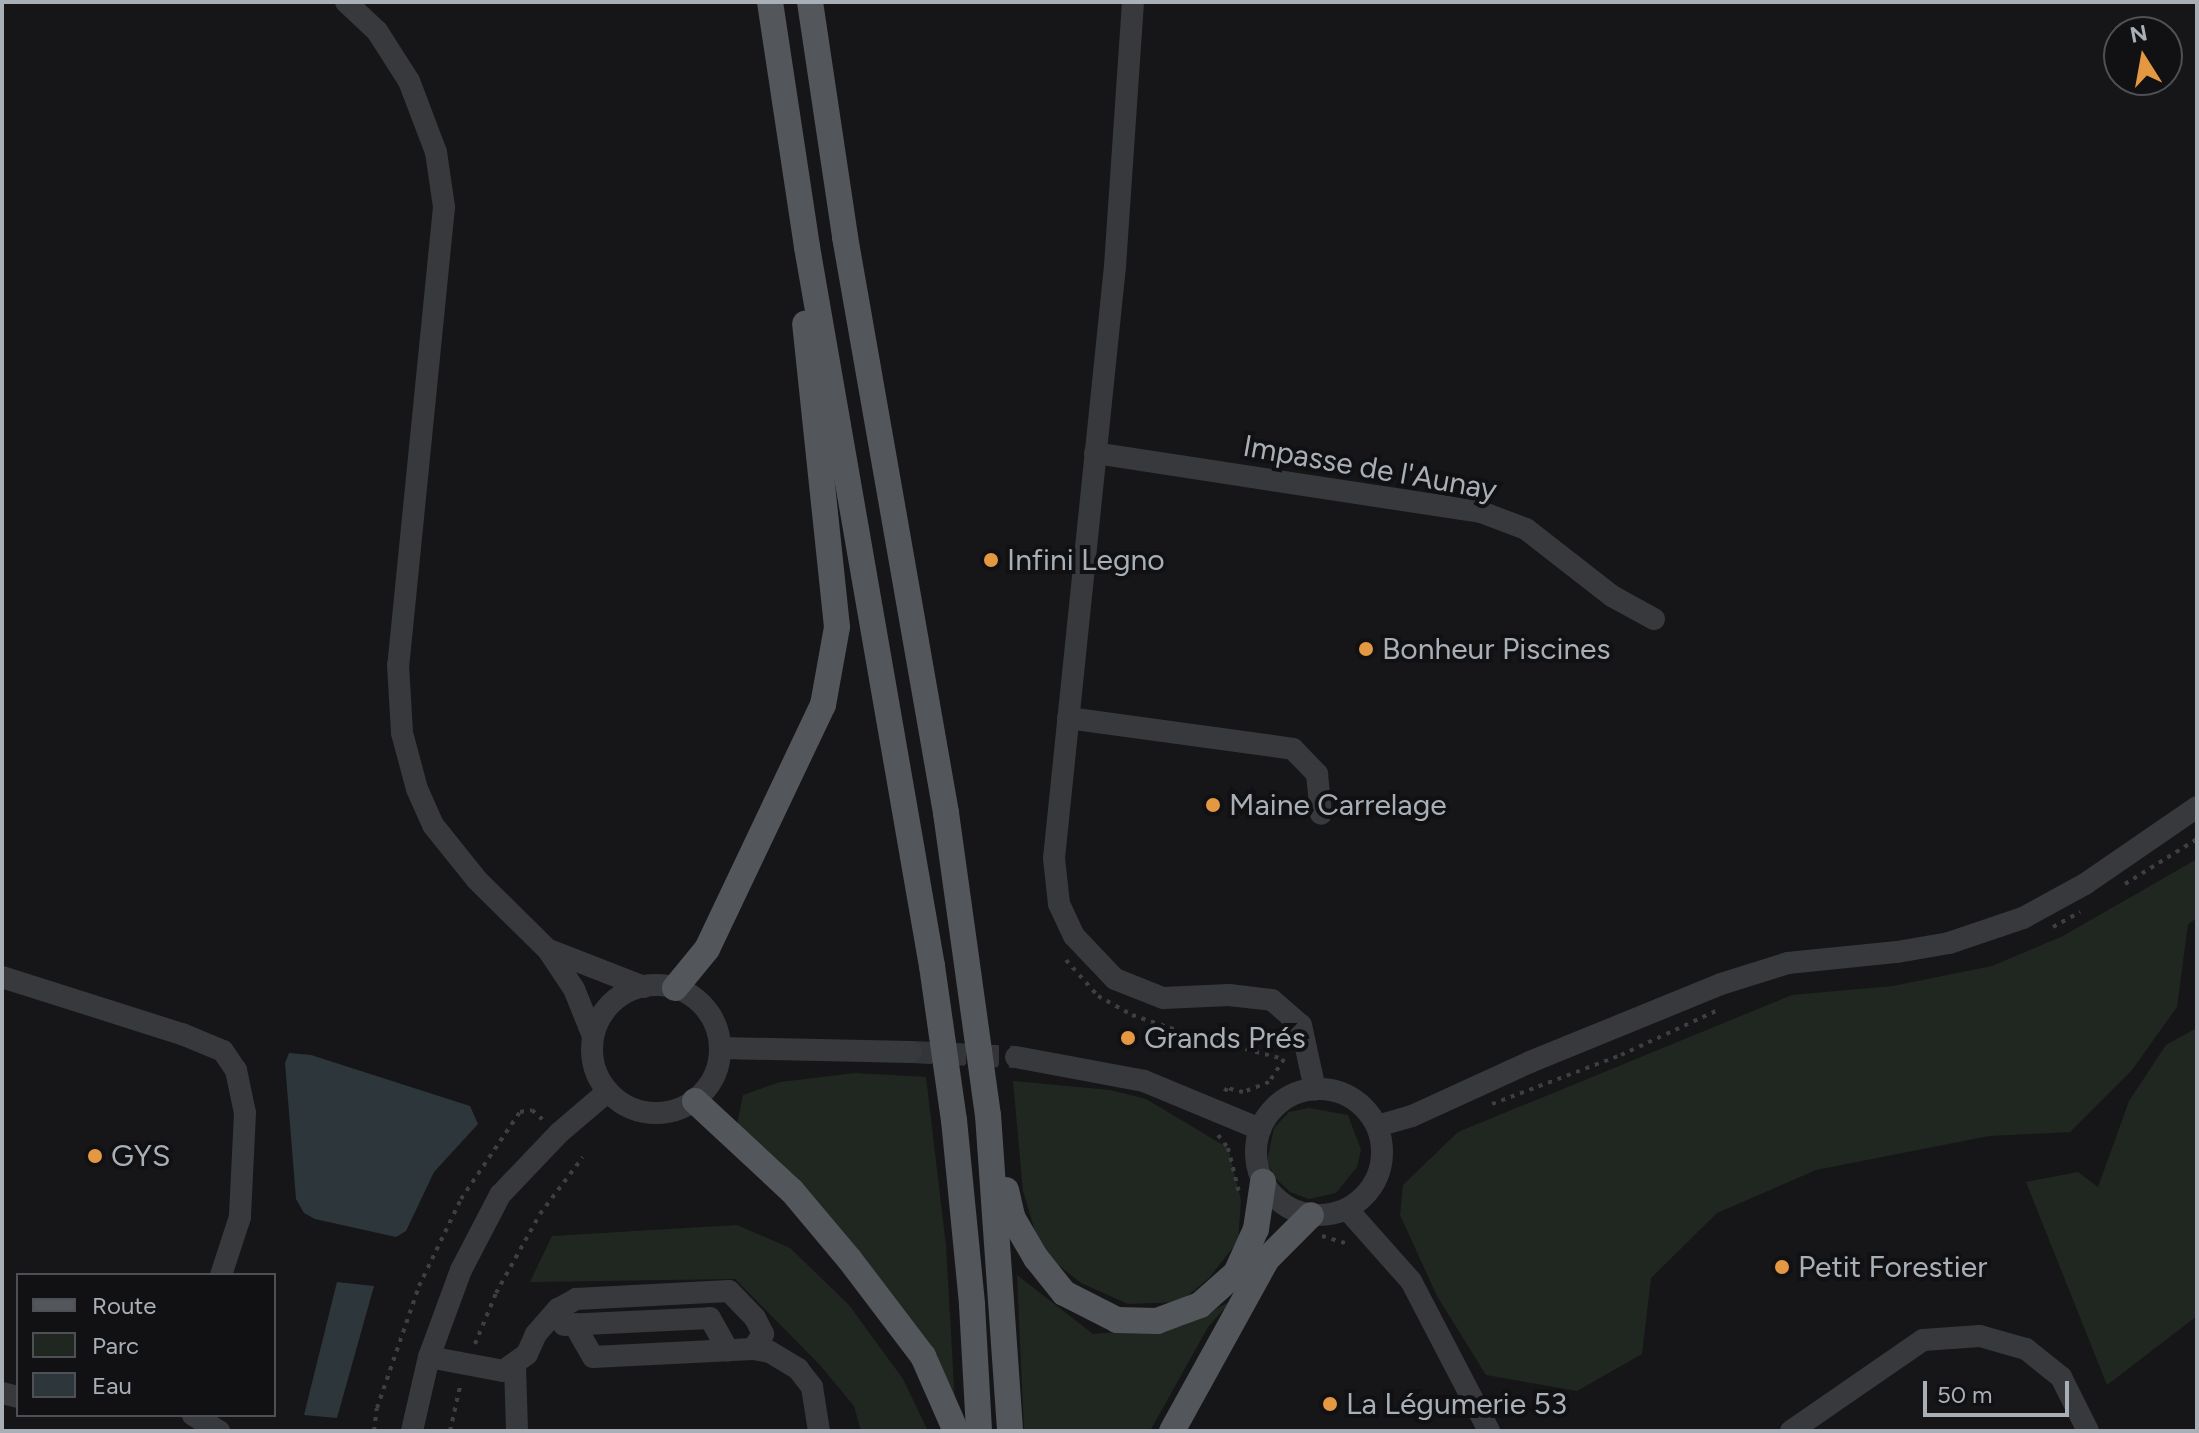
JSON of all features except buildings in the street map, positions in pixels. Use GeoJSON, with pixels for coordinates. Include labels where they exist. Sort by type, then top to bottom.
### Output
{"type":"FeatureCollection","features":[{"type":"Feature","properties":{"kind":"main road"},"geometry":{"type":"LineString","coordinates":[[675,988],[707,949],[823,705],[837,627],[770,2]]}},
{"type":"Feature","properties":{"kind":"main road"},"geometry":{"type":"LineString","coordinates":[[770,2],[807,247],[932,966],[954,1120],[972,1305],[979,1431]]}},
{"type":"Feature","properties":{"kind":"main road"},"geometry":{"type":"LineString","coordinates":[[810,2],[845,237],[946,813],[988,1115],[1004,1302],[1010,1431]]}},
{"type":"Feature","properties":{"kind":"main road"},"geometry":{"type":"LineString","coordinates":[[695,1101],[792,1191],[850,1260],[923,1356],[956,1431]]}},
{"type":"Feature","properties":{"kind":"main road"},"geometry":{"type":"LineString","coordinates":[[988,1115],[1012,1217],[1036,1258],[1064,1293],[1117,1320],[1157,1321],[1200,1305],[1236,1273],[1256,1229],[1263,1182]]}},
{"type":"Feature","properties":{"kind":"main road"},"geometry":{"type":"LineString","coordinates":[[1172,1431],[1267,1259],[1287,1235],[1311,1215]]}},
{"type":"Feature","properties":{"kind":"street"},"geometry":{"type":"LineString","coordinates":[[346,2],[377,31],[409,81],[436,152],[444,207],[398,665],[402,733],[417,789],[433,825],[448,848],[548,950],[574,989],[593,1036]]}},
{"type":"Feature","properties":{"kind":"street"},"geometry":{"type":"LineString","coordinates":[[1133,2],[1115,266],[1054,858],[1059,904],[1074,936],[1115,979],[1163,998],[1229,995],[1272,1000],[1301,1025],[1315,1089]]}},
{"type":"Feature","properties":{"kind":"street","name":"Impasse de l'Aunay"},"geometry":{"type":"LineString","coordinates":[[1095,453],[1481,512],[1526,529],[1612,596],[1654,619]]}},
{"type":"Feature","properties":{"kind":"street"},"geometry":{"type":"LineString","coordinates":[[1068,718],[1293,749],[1307,760],[1317,774],[1321,814]]}},
{"type":"Feature","properties":{"kind":"street"},"geometry":{"type":"LineString","coordinates":[[1377,1126],[1412,1116],[1530,1062],[1721,984],[1788,963],[1897,952],[1949,943],[2023,918],[2085,884],[2197,807]]}},
{"type":"Feature","properties":{"kind":"street"},"geometry":{"type":"LineString","coordinates":[[548,950],[644,987]]}},
{"type":"Feature","properties":{"kind":"street"},"geometry":{"type":"LineString","coordinates":[[2,977],[182,1034],[223,1051],[236,1070],[245,1113],[240,1217],[222,1273]]}},
{"type":"Feature","properties":{"kind":"street"},"geometry":{"type":"LineString","coordinates":[[644,987],[675,988],[693,997],[708,1011],[717,1029],[721,1048],[718,1069],[709,1087],[695,1101],[678,1110],[640,1112],[622,1104],[607,1092],[597,1075],[592,1056],[593,1036],[600,1017],[612,1002],[631,990],[644,987]]}},
{"type":"Feature","properties":{"kind":"street"},"geometry":{"type":"LineString","coordinates":[[721,1048],[911,1052]]}},
{"type":"Feature","properties":{"kind":"street"},"geometry":{"type":"LineString","coordinates":[[1016,1057],[1144,1081],[1260,1129]]}},
{"type":"Feature","properties":{"kind":"street"},"geometry":{"type":"LineString","coordinates":[[1315,1089],[1334,1090],[1352,1097],[1367,1109],[1377,1126],[1382,1145],[1382,1164],[1375,1182],[1363,1198],[1347,1209],[1311,1215],[1292,1209],[1275,1198],[1263,1182],[1257,1165],[1260,1129],[1282,1101],[1315,1089]]}},
{"type":"Feature","properties":{"kind":"street"},"geometry":{"type":"LineString","coordinates":[[412,1431],[429,1357],[461,1270],[500,1195],[559,1133],[607,1092]]}},
{"type":"Feature","properties":{"kind":"street"},"geometry":{"type":"LineString","coordinates":[[1347,1209],[1411,1281],[1489,1431]]}},
{"type":"Feature","properties":{"kind":"street"},"geometry":{"type":"LineString","coordinates":[[429,1357],[466,1367],[503,1371],[515,1366],[527,1354],[536,1334],[558,1309],[576,1299],[729,1291],[755,1318],[763,1334],[764,1352]]}},
{"type":"Feature","properties":{"kind":"street"},"geometry":{"type":"LineString","coordinates":[[536,1334],[574,1324],[710,1318],[728,1350]]}},
{"type":"Feature","properties":{"kind":"street"},"geometry":{"type":"LineString","coordinates":[[574,1324],[593,1357],[728,1350],[764,1352],[798,1369],[812,1387],[819,1431]]}},
{"type":"Feature","properties":{"kind":"street"},"geometry":{"type":"LineString","coordinates":[[1791,1431],[1923,1340],[1980,1336],[2026,1349],[2061,1377],[2088,1431]]}},
{"type":"Feature","properties":{"kind":"street"},"geometry":{"type":"LineString","coordinates":[[515,1366],[517,1431]]}},
{"type":"Feature","properties":{"kind":"street"},"geometry":{"type":"LineString","coordinates":[[196,1417],[219,1431]]}},
{"type":"Feature","properties":{"kind":"path"},"geometry":{"type":"LineString","coordinates":[[2114,891],[2197,839]]}},
{"type":"Feature","properties":{"kind":"path"},"geometry":{"type":"LineString","coordinates":[[2048,929],[2088,907]]}},
{"type":"Feature","properties":{"kind":"path"},"geometry":{"type":"LineString","coordinates":[[1064,957],[1098,996],[1132,1015],[1197,1037],[1284,1059],[1269,1082],[1243,1092],[1227,1088]]}},
{"type":"Feature","properties":{"kind":"path"},"geometry":{"type":"LineString","coordinates":[[1481,1108],[1621,1055],[1726,1006]]}},
{"type":"Feature","properties":{"kind":"path"},"geometry":{"type":"LineString","coordinates":[[374,1431],[377,1408],[419,1286],[461,1199],[520,1112],[532,1110],[543,1120]]}},
{"type":"Feature","properties":{"kind":"path"},"geometry":{"type":"LineString","coordinates":[[450,1431],[466,1367],[496,1293],[525,1240],[583,1157]]}},
{"type":"Feature","properties":{"kind":"green space"},"geometry":{"type":"Polygon","coordinates":[[[2197,859],[2197,918],[2188,924],[2177,1007],[2132,1070],[2070,1132],[1989,1136],[1816,1170],[1717,1213],[1651,1278],[1642,1354],[1577,1391],[1486,1375],[1437,1296],[1400,1215],[1403,1185],[1458,1132],[1792,995],[1893,986],[1992,966],[2063,936],[2197,859]]]}},
{"type":"Feature","properties":{"kind":"green space"},"geometry":{"type":"Polygon","coordinates":[[[2197,1028],[2197,1316],[2107,1385],[2026,1182],[2078,1172],[2098,1187],[2129,1101],[2166,1045],[2197,1028]]]}},
{"type":"Feature","properties":{"kind":"green space"},"geometry":{"type":"Polygon","coordinates":[[[855,1073],[926,1077],[946,1246],[955,1404],[737,1124],[743,1095],[780,1082],[855,1073]]]}},
{"type":"Feature","properties":{"kind":"green space"},"geometry":{"type":"Polygon","coordinates":[[[1013,1081],[1110,1090],[1146,1099],[1228,1148],[1241,1200],[1238,1241],[1209,1278],[1180,1302],[1128,1304],[1081,1283],[1041,1251],[1023,1191],[1013,1081]]]}},
{"type":"Feature","properties":{"kind":"green space"},"geometry":{"type":"Polygon","coordinates":[[[1309,1108],[1348,1115],[1361,1150],[1357,1167],[1336,1193],[1309,1199],[1290,1192],[1275,1178],[1267,1161],[1274,1128],[1289,1112],[1309,1108]]]}},
{"type":"Feature","properties":{"kind":"green space"},"geometry":{"type":"Polygon","coordinates":[[[737,1225],[790,1248],[849,1305],[903,1379],[928,1431],[861,1431],[854,1406],[819,1364],[735,1279],[530,1282],[552,1236],[737,1225]]]}},
{"type":"Feature","properties":{"kind":"green space"},"geometry":{"type":"Polygon","coordinates":[[[1017,1275],[1093,1334],[1183,1326],[1231,1301],[1208,1327],[1150,1431],[1024,1431],[1017,1275]]]}},
{"type":"Feature","properties":{"kind":"water"},"geometry":{"type":"Polygon","coordinates":[[[289,1053],[311,1055],[470,1106],[478,1124],[434,1172],[406,1231],[396,1237],[315,1219],[304,1213],[296,1199],[285,1063],[289,1053]]]}},
{"type":"Feature","properties":{"kind":"water"},"geometry":{"type":"Polygon","coordinates":[[[337,1282],[374,1286],[337,1418],[304,1415],[337,1282]]]}},
{"type":"Feature","properties":{"kind":"tunnel"},"geometry":{"type":"LineString","coordinates":[[911,1052],[1016,1057]]}},
{"type":"Feature","properties":{"kind":"place","name":"Infini Legno"},"geometry":{"type":"Point","coordinates":[991,560]}},
{"type":"Feature","properties":{"kind":"place","name":"Bonheur Piscines"},"geometry":{"type":"Point","coordinates":[1366,649]}},
{"type":"Feature","properties":{"kind":"place","name":"Maine Carrelage"},"geometry":{"type":"Point","coordinates":[1213,805]}},
{"type":"Feature","properties":{"kind":"place","name":"Grands Prés"},"geometry":{"type":"Point","coordinates":[1128,1038]}},
{"type":"Feature","properties":{"kind":"place","name":"GYS"},"geometry":{"type":"Point","coordinates":[95,1156]}},
{"type":"Feature","properties":{"kind":"place","name":"Petit Forestier"},"geometry":{"type":"Point","coordinates":[1782,1267]}},
{"type":"Feature","properties":{"kind":"place","name":"La Légumerie 53"},"geometry":{"type":"Point","coordinates":[1330,1404]}}]}
